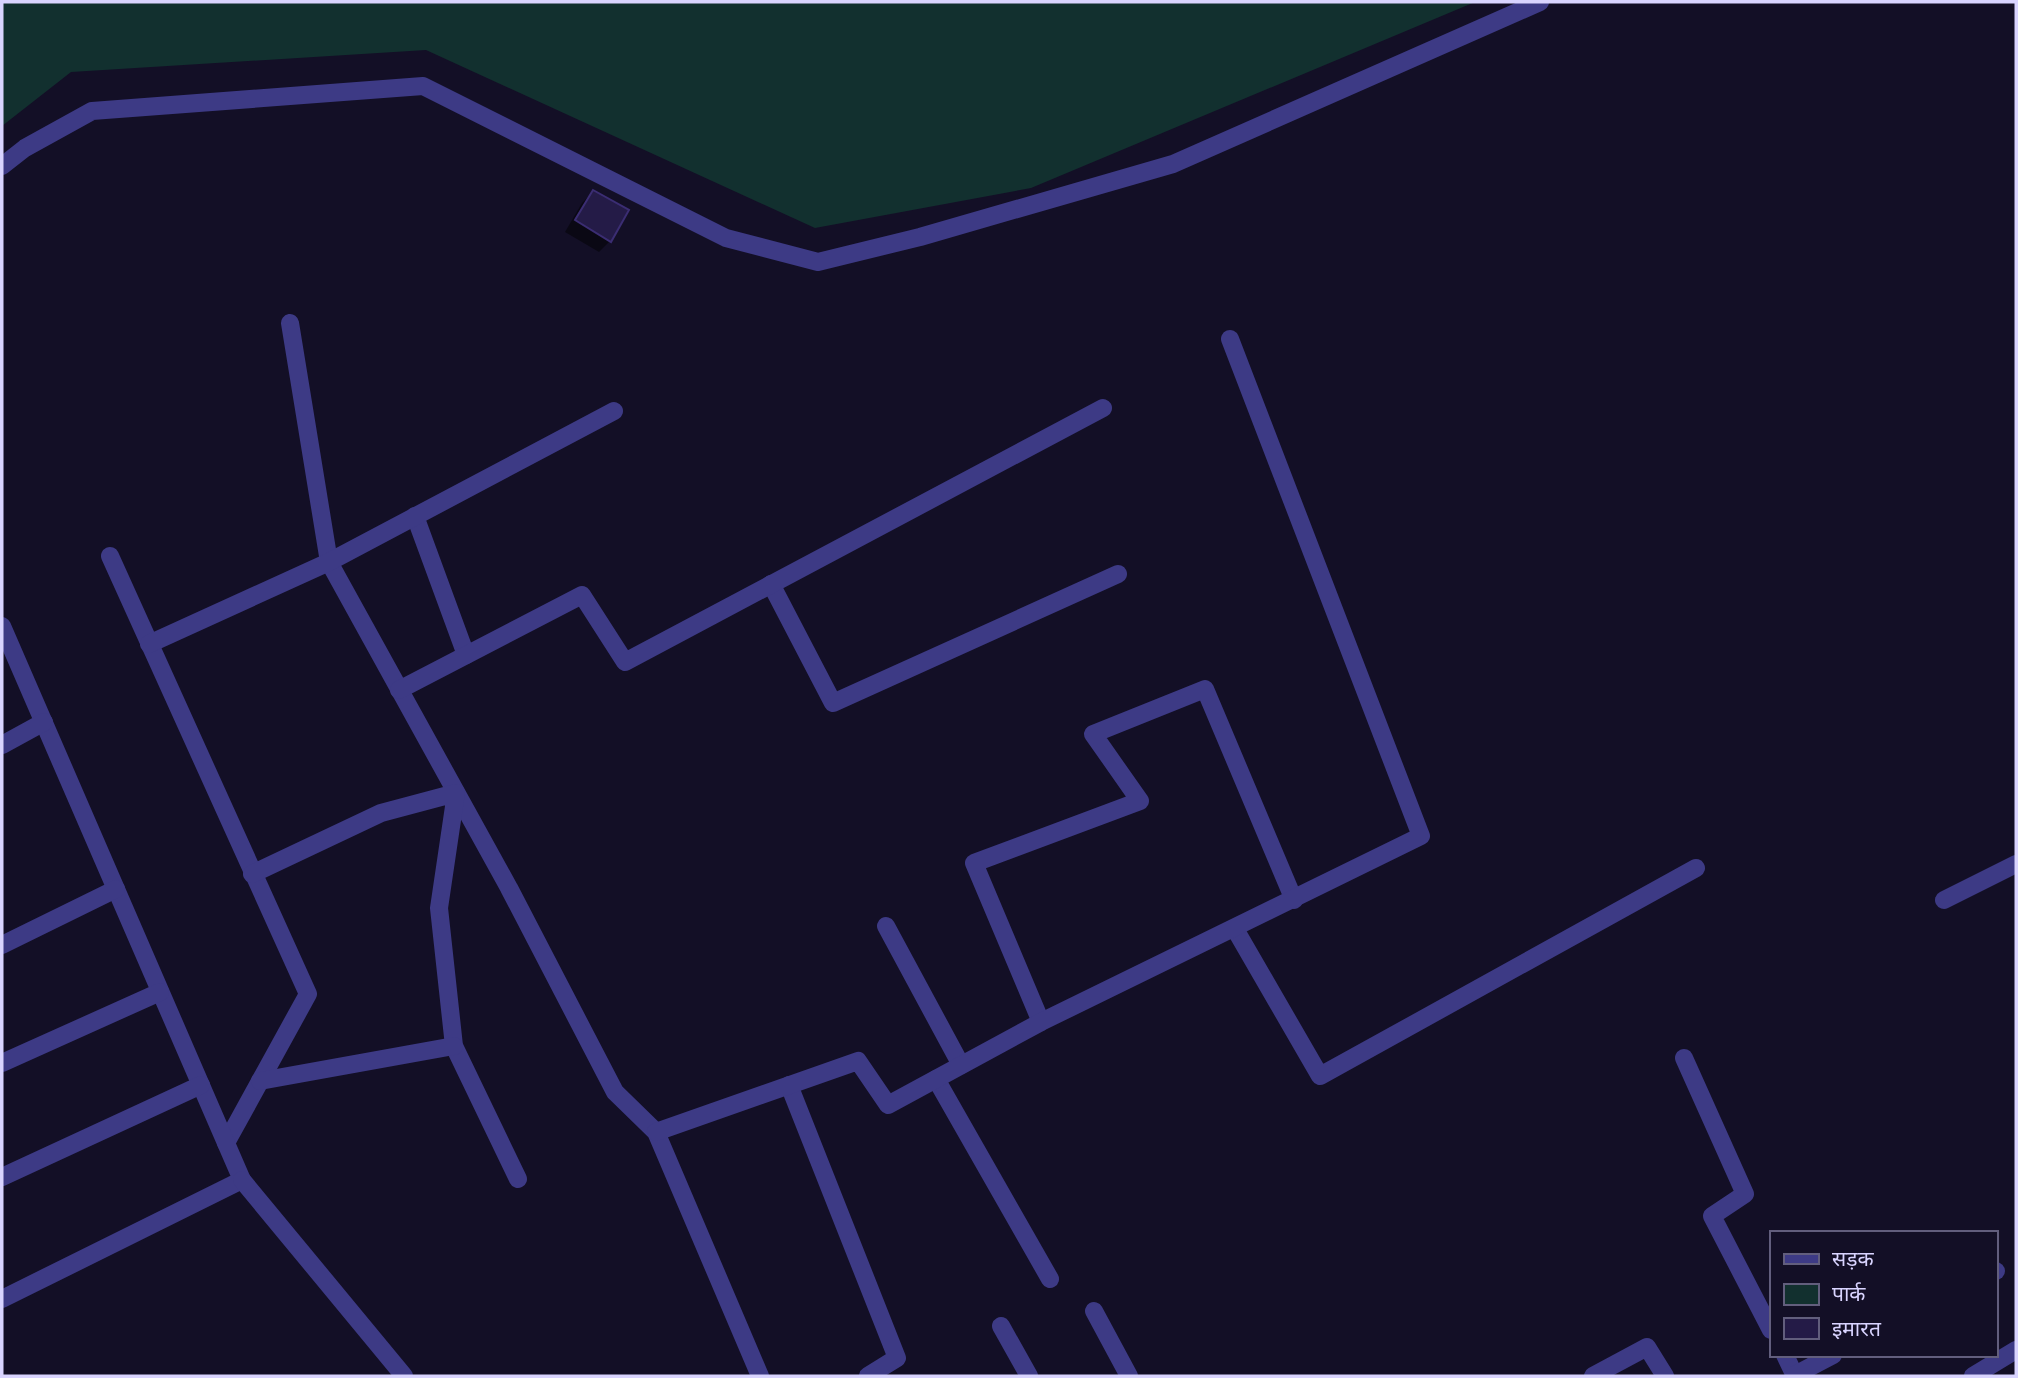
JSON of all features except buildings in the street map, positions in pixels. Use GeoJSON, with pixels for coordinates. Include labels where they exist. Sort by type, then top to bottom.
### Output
{"type":"FeatureCollection","features":[{"type":"Feature","properties":{"kind":"street"},"geometry":{"type":"LineString","coordinates":[[2,166],[24,148],[92,111],[422,86],[726,238],[818,262],[920,237],[1173,164],[1540,2]]}},
{"type":"Feature","properties":{"kind":"street"},"geometry":{"type":"LineString","coordinates":[[290,323],[329,562],[615,1092],[656,1132],[760,1376]]}},
{"type":"Feature","properties":{"kind":"street"},"geometry":{"type":"LineString","coordinates":[[656,1132],[858,1061],[888,1105],[1041,1022],[1421,836],[1230,339]]}},
{"type":"Feature","properties":{"kind":"street"},"geometry":{"type":"LineString","coordinates":[[399,690],[582,595],[625,662],[1104,408]]}},
{"type":"Feature","properties":{"kind":"street"},"geometry":{"type":"LineString","coordinates":[[149,644],[329,562],[614,411]]}},
{"type":"Feature","properties":{"kind":"street"},"geometry":{"type":"LineString","coordinates":[[415,516],[466,656]]}},
{"type":"Feature","properties":{"kind":"street"},"geometry":{"type":"LineString","coordinates":[[110,556],[308,994],[226,1143]]}},
{"type":"Feature","properties":{"kind":"street"},"geometry":{"type":"LineString","coordinates":[[771,584],[833,703],[1118,574]]}},
{"type":"Feature","properties":{"kind":"street"},"geometry":{"type":"LineString","coordinates":[[2,626],[242,1180],[404,1376]]}},
{"type":"Feature","properties":{"kind":"street"},"geometry":{"type":"LineString","coordinates":[[1041,1022],[974,863],[1140,801],[1093,734],[1205,689],[1294,900]]}},
{"type":"Feature","properties":{"kind":"street"},"geometry":{"type":"LineString","coordinates":[[2,746],[44,722]]}},
{"type":"Feature","properties":{"kind":"street"},"geometry":{"type":"LineString","coordinates":[[252,874],[381,813],[456,793]]}},
{"type":"Feature","properties":{"kind":"street"},"geometry":{"type":"LineString","coordinates":[[456,793],[439,908],[454,1046],[518,1179]]}},
{"type":"Feature","properties":{"kind":"street"},"geometry":{"type":"LineString","coordinates":[[1944,900],[2016,864]]}},
{"type":"Feature","properties":{"kind":"street"},"geometry":{"type":"LineString","coordinates":[[1235,929],[1320,1076],[1696,868]]}},
{"type":"Feature","properties":{"kind":"street"},"geometry":{"type":"LineString","coordinates":[[2,945],[116,889]]}},
{"type":"Feature","properties":{"kind":"street"},"geometry":{"type":"LineString","coordinates":[[886,926],[961,1065]]}},
{"type":"Feature","properties":{"kind":"street"},"geometry":{"type":"LineString","coordinates":[[2,1063],[160,992]]}},
{"type":"Feature","properties":{"kind":"street"},"geometry":{"type":"LineString","coordinates":[[260,1081],[454,1046]]}},
{"type":"Feature","properties":{"kind":"street"},"geometry":{"type":"LineString","coordinates":[[1684,1058],[1745,1194],[1712,1216],[1770,1328]]}},
{"type":"Feature","properties":{"kind":"street"},"geometry":{"type":"LineString","coordinates":[[936,1079],[1049,1279]]}},
{"type":"Feature","properties":{"kind":"street"},"geometry":{"type":"LineString","coordinates":[[2,1177],[201,1085]]}},
{"type":"Feature","properties":{"kind":"street"},"geometry":{"type":"LineString","coordinates":[[789,1085],[897,1358],[868,1376]]}},
{"type":"Feature","properties":{"kind":"street"},"geometry":{"type":"LineString","coordinates":[[2,1299],[242,1180]]}},
{"type":"Feature","properties":{"kind":"street"},"geometry":{"type":"LineString","coordinates":[[1094,1311],[1129,1376]]}},
{"type":"Feature","properties":{"kind":"street"},"geometry":{"type":"LineString","coordinates":[[1001,1326],[1029,1376]]}},
{"type":"Feature","properties":{"kind":"street"},"geometry":{"type":"LineString","coordinates":[[1593,1376],[1647,1348],[1665,1376]]}},
{"type":"Feature","properties":{"kind":"street"},"geometry":{"type":"LineString","coordinates":[[1973,1376],[2016,1350]]}},
{"type":"Feature","properties":{"kind":"street"},"geometry":{"type":"LineString","coordinates":[[1785,1357],[1795,1376],[1829,1357]]}},
{"type":"Feature","properties":{"kind":"green space"},"geometry":{"type":"Polygon","coordinates":[[[2,2],[1475,2],[1031,188],[815,228],[426,50],[71,72],[2,126],[2,2]]]}}]}
